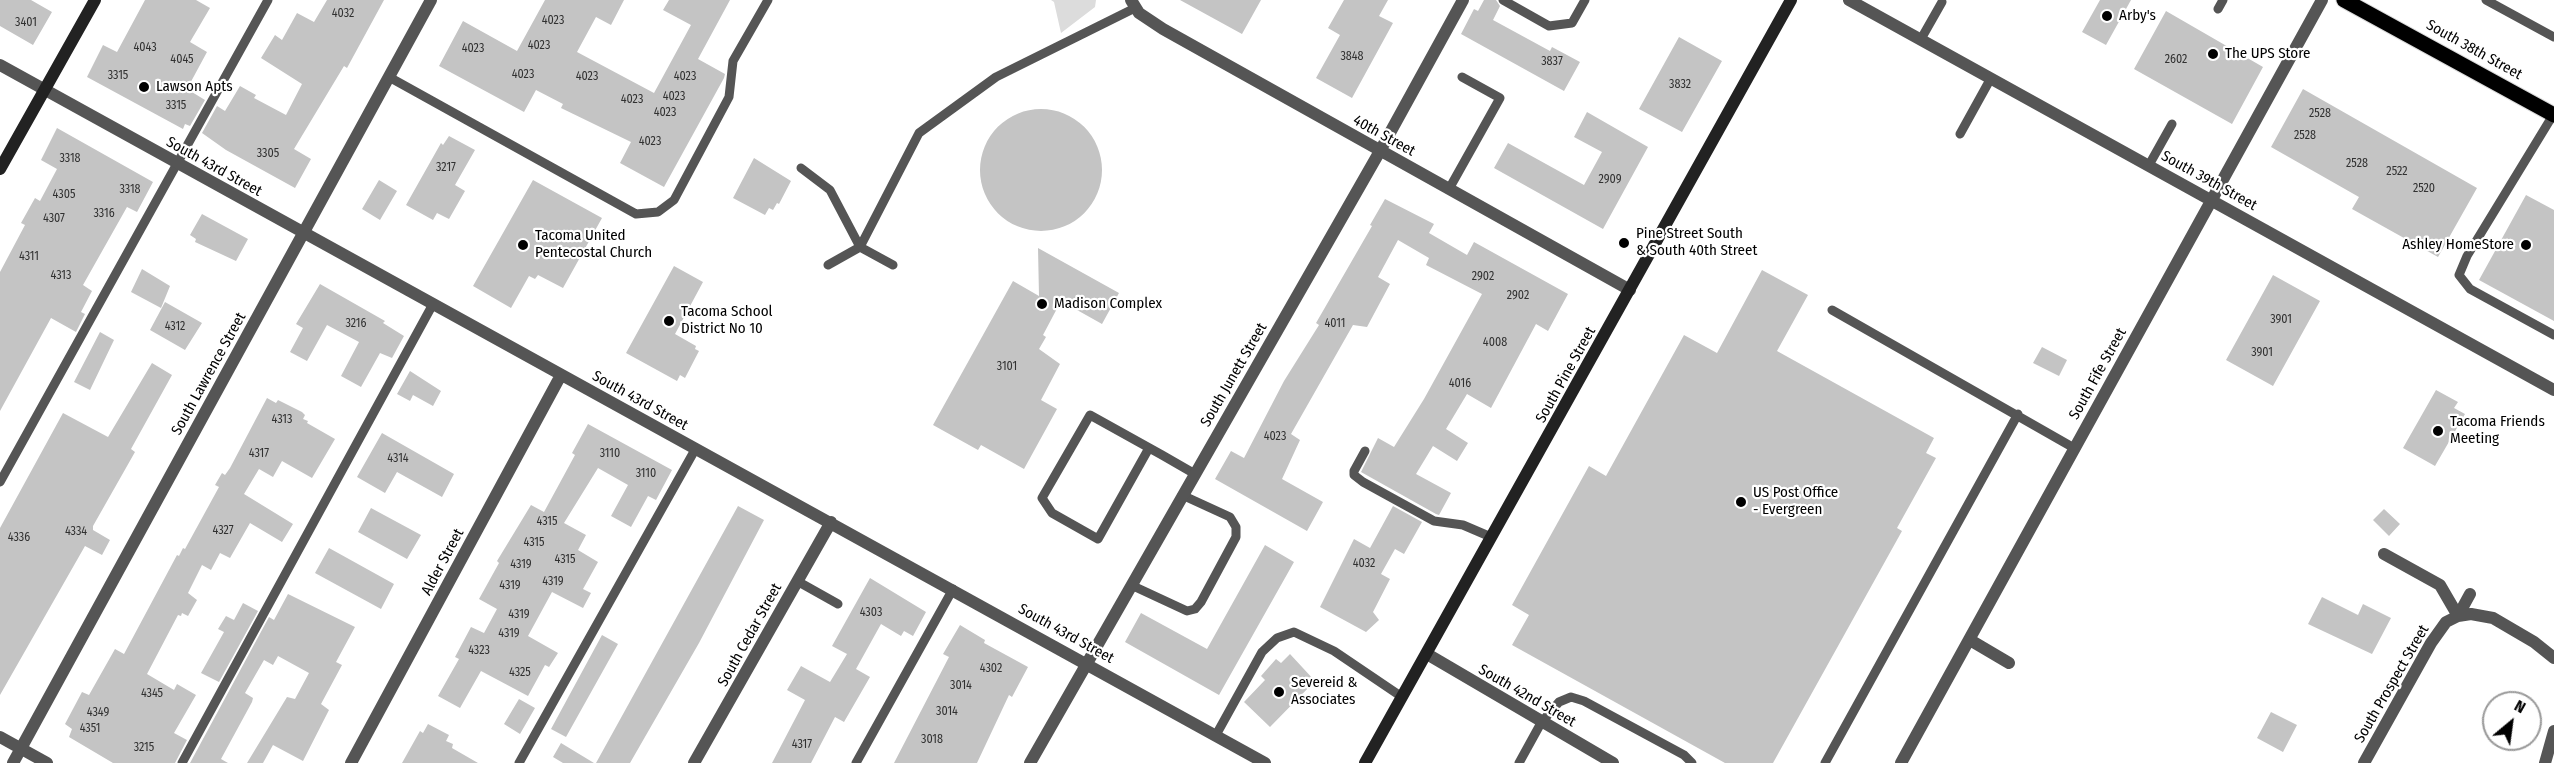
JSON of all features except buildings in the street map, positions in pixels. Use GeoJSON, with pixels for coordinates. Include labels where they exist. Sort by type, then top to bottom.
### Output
{"type":"FeatureCollection","features":[{"type":"Feature","properties":{"kind":"main road"},"geometry":{"type":"LineString","coordinates":[[0,169],[94,0]]}},
{"type":"Feature","properties":{"kind":"main road","name":"South Pine Street"},"geometry":{"type":"LineString","coordinates":[[1365,763],[1791,0]]}},
{"type":"Feature","properties":{"kind":"main road","name":"South 38th Street"},"geometry":{"type":"LineString","coordinates":[[2344,0],[2553,115]]}},
{"type":"Feature","properties":{"kind":"street","name":"South Lawrence Street"},"geometry":{"type":"LineString","coordinates":[[13,763],[431,0]]}},
{"type":"Feature","properties":{"kind":"street","name":"South Junett Street"},"geometry":{"type":"LineString","coordinates":[[1030,763],[1380,151],[1463,0]]}},
{"type":"Feature","properties":{"kind":"street","name":"South 39th Street"},"geometry":{"type":"LineString","coordinates":[[1849,0],[2554,390]]}},
{"type":"Feature","properties":{"kind":"street","name":"South Fife Street"},"geometry":{"type":"LineString","coordinates":[[1901,763],[2210,199],[2322,0]]}},
{"type":"Feature","properties":{"kind":"street","name":"40th Street"},"geometry":{"type":"LineString","coordinates":[[1133,4],[1163,29],[1630,290]]}},
{"type":"Feature","properties":{"kind":"street","name":"South 43rd Street"},"geometry":{"type":"LineString","coordinates":[[0,65],[1086,662],[1265,763]]}},
{"type":"Feature","properties":{"kind":"street","name":"Alder Street"},"geometry":{"type":"LineString","coordinates":[[351,763],[561,375]]}},
{"type":"Feature","properties":{"kind":"street","name":"South Cedar Street"},"geometry":{"type":"LineString","coordinates":[[694,763],[831,522]]}},
{"type":"Feature","properties":{"kind":"street"},"geometry":{"type":"LineString","coordinates":[[2384,554],[2440,585],[2458,615],[2471,614],[2493,618],[2534,642],[2554,658]]}},
{"type":"Feature","properties":{"kind":"street","name":"South Prospect Street"},"geometry":{"type":"LineString","coordinates":[[2364,763],[2431,643],[2446,622],[2458,615],[2470,594]]}},
{"type":"Feature","properties":{"kind":"street"},"geometry":{"type":"LineString","coordinates":[[1970,640],[2009,663]]}},
{"type":"Feature","properties":{"kind":"street","name":"South 42nd Street"},"geometry":{"type":"LineString","coordinates":[[1427,654],[1541,723],[1613,763]]}},
{"type":"Feature","properties":{"kind":"street"},"geometry":{"type":"LineString","coordinates":[[2545,763],[2554,731]]}},
{"type":"Feature","properties":{"kind":"street"},"geometry":{"type":"LineString","coordinates":[[0,737],[47,763]]}},
{"type":"Feature","properties":{"kind":"lane"},"geometry":{"type":"LineString","coordinates":[[0,482],[268,0]]}},
{"type":"Feature","properties":{"kind":"lane"},"geometry":{"type":"LineString","coordinates":[[389,77],[636,214],[658,212],[674,200],[729,97],[733,61],[768,0]]}},
{"type":"Feature","properties":{"kind":"lane"},"geometry":{"type":"LineString","coordinates":[[1503,0],[1549,26],[1572,23],[1585,0]]}},
{"type":"Feature","properties":{"kind":"lane"},"geometry":{"type":"LineString","coordinates":[[2218,9],[2223,0]]}},
{"type":"Feature","properties":{"kind":"lane"},"geometry":{"type":"LineString","coordinates":[[2486,0],[2554,38]]}},
{"type":"Feature","properties":{"kind":"lane"},"geometry":{"type":"LineString","coordinates":[[1921,39],[1942,2]]}},
{"type":"Feature","properties":{"kind":"lane"},"geometry":{"type":"LineString","coordinates":[[828,265],[860,247],[919,133],[996,77],[1133,4]]}},
{"type":"Feature","properties":{"kind":"lane"},"geometry":{"type":"LineString","coordinates":[[1449,189],[1500,98],[1462,77]]}},
{"type":"Feature","properties":{"kind":"lane"},"geometry":{"type":"LineString","coordinates":[[1960,134],[1991,78]]}},
{"type":"Feature","properties":{"kind":"lane"},"geometry":{"type":"LineString","coordinates":[[2553,115],[2467,256],[2459,275],[2470,289],[2554,334]]}},
{"type":"Feature","properties":{"kind":"lane"},"geometry":{"type":"LineString","coordinates":[[2149,165],[2172,124]]}},
{"type":"Feature","properties":{"kind":"lane"},"geometry":{"type":"LineString","coordinates":[[801,168],[830,190],[860,247],[893,265]]}},
{"type":"Feature","properties":{"kind":"lane"},"geometry":{"type":"LineString","coordinates":[[182,763],[433,304]]}},
{"type":"Feature","properties":{"kind":"lane"},"geometry":{"type":"LineString","coordinates":[[1832,310],[2074,448]]}},
{"type":"Feature","properties":{"kind":"lane"},"geometry":{"type":"LineString","coordinates":[[1826,763],[2018,414]]}},
{"type":"Feature","properties":{"kind":"lane"},"geometry":{"type":"LineString","coordinates":[[1149,448],[1098,539],[1052,513],[1042,498],[1090,415],[1149,448],[1195,474]]}},
{"type":"Feature","properties":{"kind":"lane"},"geometry":{"type":"LineString","coordinates":[[519,763],[696,448]]}},
{"type":"Feature","properties":{"kind":"lane"},"geometry":{"type":"LineString","coordinates":[[1365,451],[1354,471],[1354,475],[1363,482],[1434,521],[1463,525],[1491,537]]}},
{"type":"Feature","properties":{"kind":"lane"},"geometry":{"type":"LineString","coordinates":[[1131,585],[1187,611],[1195,609],[1201,602],[1236,537],[1236,527],[1230,517],[1182,495]]}},
{"type":"Feature","properties":{"kind":"lane"},"geometry":{"type":"LineString","coordinates":[[797,581],[838,604]]}},
{"type":"Feature","properties":{"kind":"lane"},"geometry":{"type":"LineString","coordinates":[[856,763],[953,589]]}},
{"type":"Feature","properties":{"kind":"lane"},"geometry":{"type":"LineString","coordinates":[[1216,735],[1262,651],[1277,638],[1294,632],[1334,651],[1402,697]]}},
{"type":"Feature","properties":{"kind":"lane"},"geometry":{"type":"LineString","coordinates":[[1519,763],[1541,723],[1559,702],[1571,697],[1584,701],[1684,755],[1692,763]]}},
{"type":"Feature","properties":{"kind":"shaded area"},"geometry":{"type":"Polygon","coordinates":[[[1051,0],[1096,0],[1095,7],[1061,33],[1054,2],[1051,0]]]}},
{"type":"Feature","properties":{"kind":"place","name":"Arby's"},"geometry":{"type":"Point","coordinates":[2107,16]}},
{"type":"Feature","properties":{"kind":"place","name":"The UPS Store"},"geometry":{"type":"Point","coordinates":[2213,54]}},
{"type":"Feature","properties":{"kind":"place","name":"Lawson Apts"},"geometry":{"type":"Point","coordinates":[144,87]}},
{"type":"Feature","properties":{"kind":"place","name":"Pine Street South & South 40th Street"},"geometry":{"type":"Point","coordinates":[1624,243]}},
{"type":"Feature","properties":{"kind":"place","name":"Tacoma United Pentecostal Church"},"geometry":{"type":"Point","coordinates":[523,245]}},
{"type":"Feature","properties":{"kind":"place","name":"Ashley HomeStore"},"geometry":{"type":"Point","coordinates":[2526,245]}},
{"type":"Feature","properties":{"kind":"place","name":"Madison Complex"},"geometry":{"type":"Point","coordinates":[1042,304]}},
{"type":"Feature","properties":{"kind":"place","name":"Tacoma School District No 10"},"geometry":{"type":"Point","coordinates":[669,321]}},
{"type":"Feature","properties":{"kind":"place","name":"Tacoma Friends Meeting"},"geometry":{"type":"Point","coordinates":[2438,431]}},
{"type":"Feature","properties":{"kind":"place","name":"US Post Office - Evergreen"},"geometry":{"type":"Point","coordinates":[1741,502]}},
{"type":"Feature","properties":{"kind":"place","name":"Severeid & Associates"},"geometry":{"type":"Point","coordinates":[1279,692]}}]}
